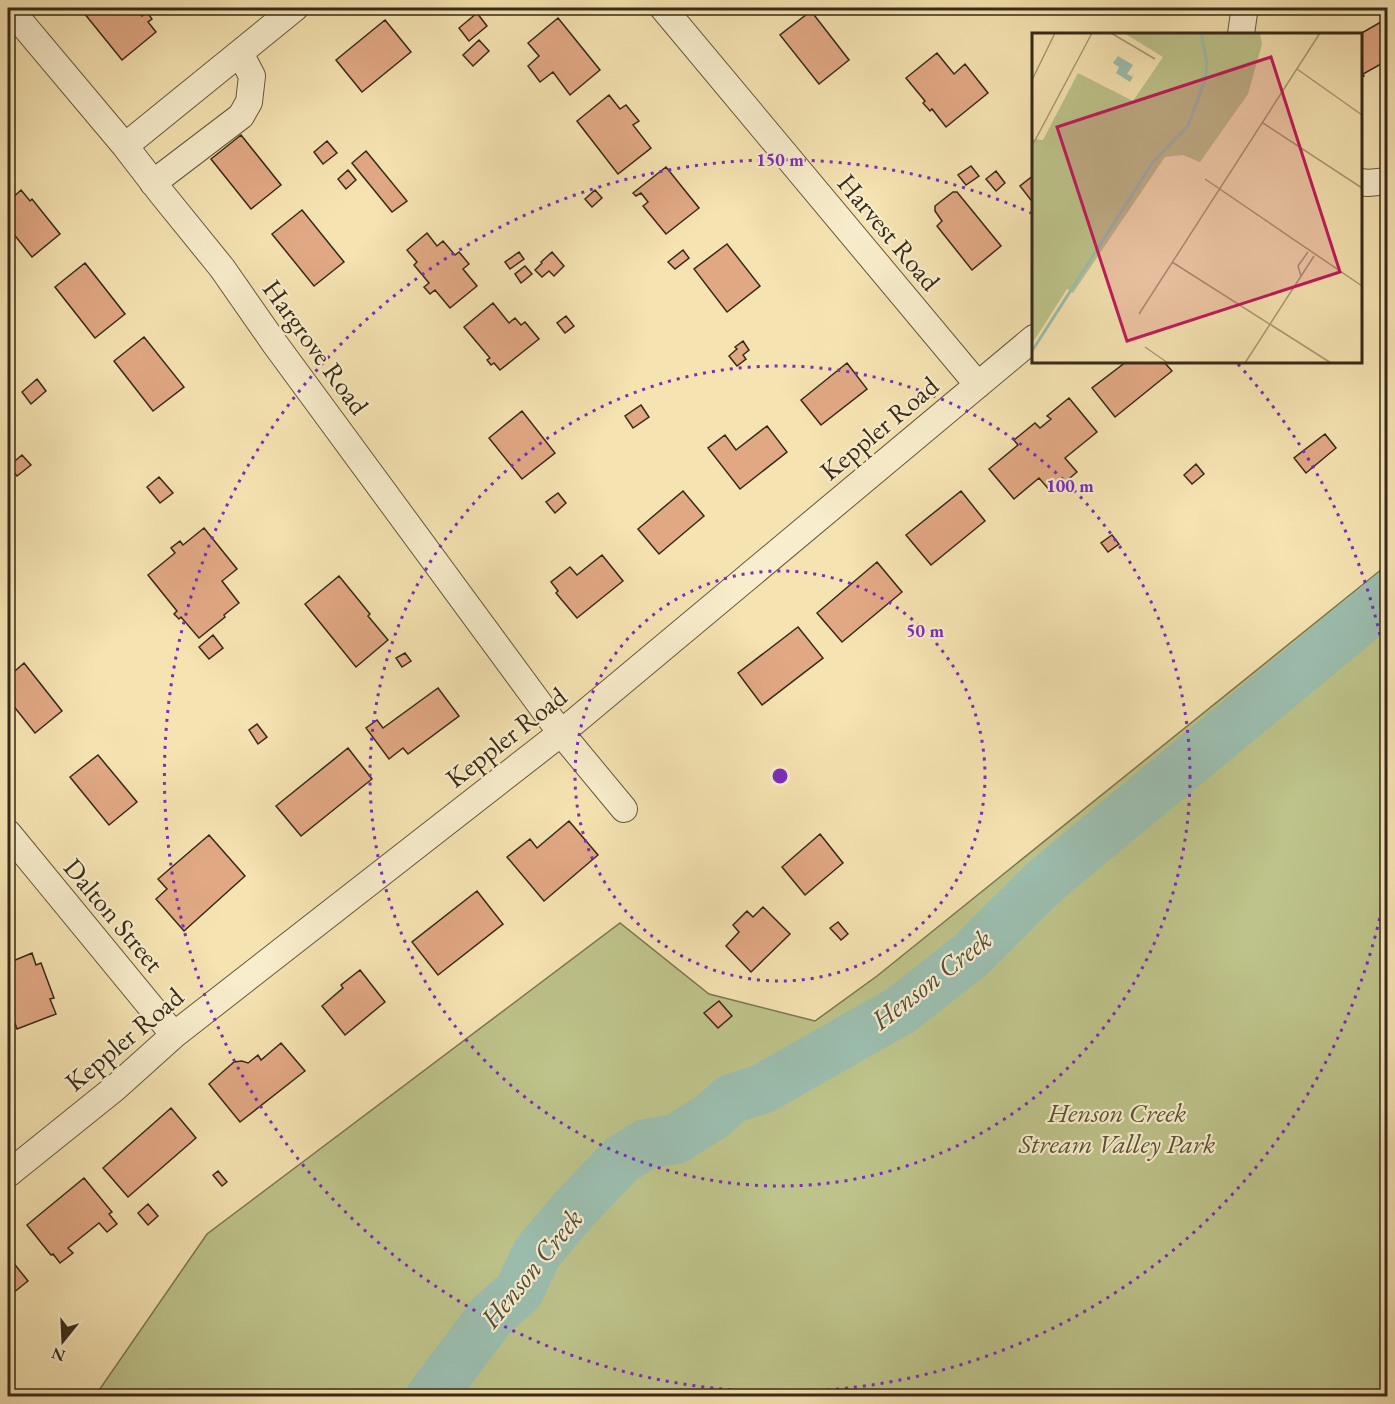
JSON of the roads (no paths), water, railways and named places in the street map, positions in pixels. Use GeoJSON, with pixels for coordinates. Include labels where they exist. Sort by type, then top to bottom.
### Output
{"type":"FeatureCollection","features":[{"type":"Feature","properties":{"kind":"street","name":"Hargrove Road"},"geometry":{"type":"LineString","coordinates":[[9,8],[125,146],[222,268],[561,733],[624,809]]}},
{"type":"Feature","properties":{"kind":"street"},"geometry":{"type":"LineString","coordinates":[[125,146],[295,8]]}},
{"type":"Feature","properties":{"kind":"street","name":"Harvest Road"},"geometry":{"type":"LineString","coordinates":[[663,8],[978,385]]}},
{"type":"Feature","properties":{"kind":"street"},"geometry":{"type":"LineString","coordinates":[[1241,33],[1246,8]]}},
{"type":"Feature","properties":{"kind":"street"},"geometry":{"type":"LineString","coordinates":[[153,183],[241,116],[249,102],[252,76],[240,53]]}},
{"type":"Feature","properties":{"kind":"street"},"geometry":{"type":"LineString","coordinates":[[1362,182],[1388,181]]}},
{"type":"Feature","properties":{"kind":"street","name":"Keppler Road"},"geometry":{"type":"LineString","coordinates":[[8,1174],[115,1088],[174,1035],[561,733],[1032,340]]}},
{"type":"Feature","properties":{"kind":"street","name":"Dalton Street"},"geometry":{"type":"LineString","coordinates":[[8,833],[174,1035]]}},
{"type":"Feature","properties":{"kind":"waterway","name":"Henson Creek"},"geometry":{"type":"LineString","coordinates":[[431,1396],[492,1315],[519,1291],[537,1253],[574,1209],[622,1159],[646,1144],[676,1139],[712,1116],[731,1099],[762,1089],[901,1010],[971,955],[1045,881],[1388,597]]}},
{"type":"Feature","properties":{"kind":"park label","name":"Henson Creek Stream Valley Park"},"geometry":{"type":"Point","coordinates":[1117,1128]}}]}
